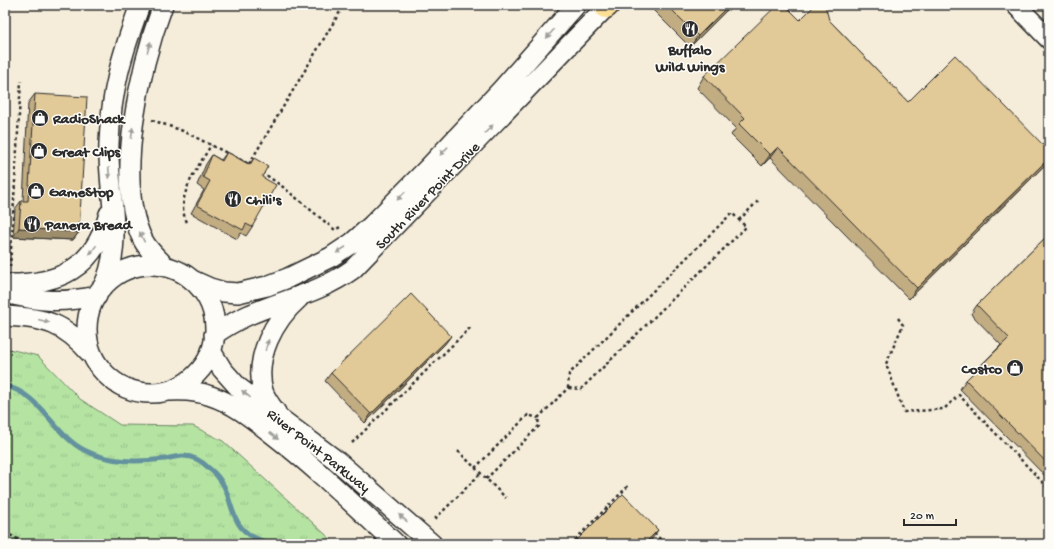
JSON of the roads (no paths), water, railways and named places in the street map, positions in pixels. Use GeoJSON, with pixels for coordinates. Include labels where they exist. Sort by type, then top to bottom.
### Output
{"type":"FeatureCollection","features":[{"type":"Feature","properties":{"kind":"street"},"geometry":{"type":"LineString","coordinates":[[93,356],[87,327],[92,306],[100,292],[112,262],[114,235],[109,144],[113,89],[122,56],[140,5]]}},
{"type":"Feature","properties":{"kind":"street"},"geometry":{"type":"LineString","coordinates":[[163,5],[146,58],[136,103],[131,142],[131,186],[137,224],[143,240],[153,254],[166,267]]}},
{"type":"Feature","properties":{"kind":"street","name":"South River Point Drive"},"geometry":{"type":"LineString","coordinates":[[192,280],[224,292],[238,293],[267,286],[309,268],[352,243],[383,214],[470,123],[576,5]]}},
{"type":"Feature","properties":{"kind":"street"},"geometry":{"type":"LineString","coordinates":[[1016,5],[1049,39]]}},
{"type":"Feature","properties":{"kind":"street","name":"South River Point Drive"},"geometry":{"type":"LineString","coordinates":[[212,343],[228,325],[254,312],[302,296],[340,279],[366,258],[607,6]]}},
{"type":"Feature","properties":{"kind":"street"},"geometry":{"type":"LineString","coordinates":[[7,278],[44,281],[58,278],[79,266],[95,249],[103,233],[109,214],[111,200]]}},
{"type":"Feature","properties":{"kind":"street"},"geometry":{"type":"LineString","coordinates":[[5,293],[43,301],[58,302],[100,292],[112,279],[129,270],[145,266],[166,267],[176,270],[192,280],[205,296],[210,305],[214,324],[212,343],[202,368],[185,384],[164,392],[146,393],[126,388],[109,378],[93,356],[73,335],[63,328],[40,320],[5,316]]}},
{"type":"Feature","properties":{"kind":"street"},"geometry":{"type":"LineString","coordinates":[[281,420],[264,391],[262,380],[264,356],[270,335],[281,316],[302,296]]}},
{"type":"Feature","properties":{"kind":"street","name":"River Point Parkway"},"geometry":{"type":"LineString","coordinates":[[212,343],[222,368],[238,387],[336,460],[432,544]]}},
{"type":"Feature","properties":{"kind":"street","name":"River Point Parkway"},"geometry":{"type":"LineString","coordinates":[[164,392],[184,390],[204,393],[240,410],[296,453],[396,544]]}},
{"type":"Feature","properties":{"kind":"waterway"},"geometry":{"type":"LineString","coordinates":[[5,386],[17,390],[28,397],[73,443],[94,454],[113,459],[134,461],[183,456],[194,458],[201,462],[220,479],[226,490],[237,521],[244,530],[255,538],[272,544]]}},
{"type":"Feature","properties":{"kind":"place","name":"Buffalo Wild Wings"},"geometry":{"type":"Point","coordinates":[690,29]}},
{"type":"Feature","properties":{"kind":"place","name":"RadioShack"},"geometry":{"type":"Point","coordinates":[40,118]}},
{"type":"Feature","properties":{"kind":"place","name":"Great Clips"},"geometry":{"type":"Point","coordinates":[39,151]}},
{"type":"Feature","properties":{"kind":"place","name":"GameStop"},"geometry":{"type":"Point","coordinates":[36,191]}},
{"type":"Feature","properties":{"kind":"place","name":"Chili's"},"geometry":{"type":"Point","coordinates":[233,199]}},
{"type":"Feature","properties":{"kind":"place","name":"Panera Bread"},"geometry":{"type":"Point","coordinates":[32,224]}},
{"type":"Feature","properties":{"kind":"place","name":"Costco"},"geometry":{"type":"Point","coordinates":[1015,368]}}]}
